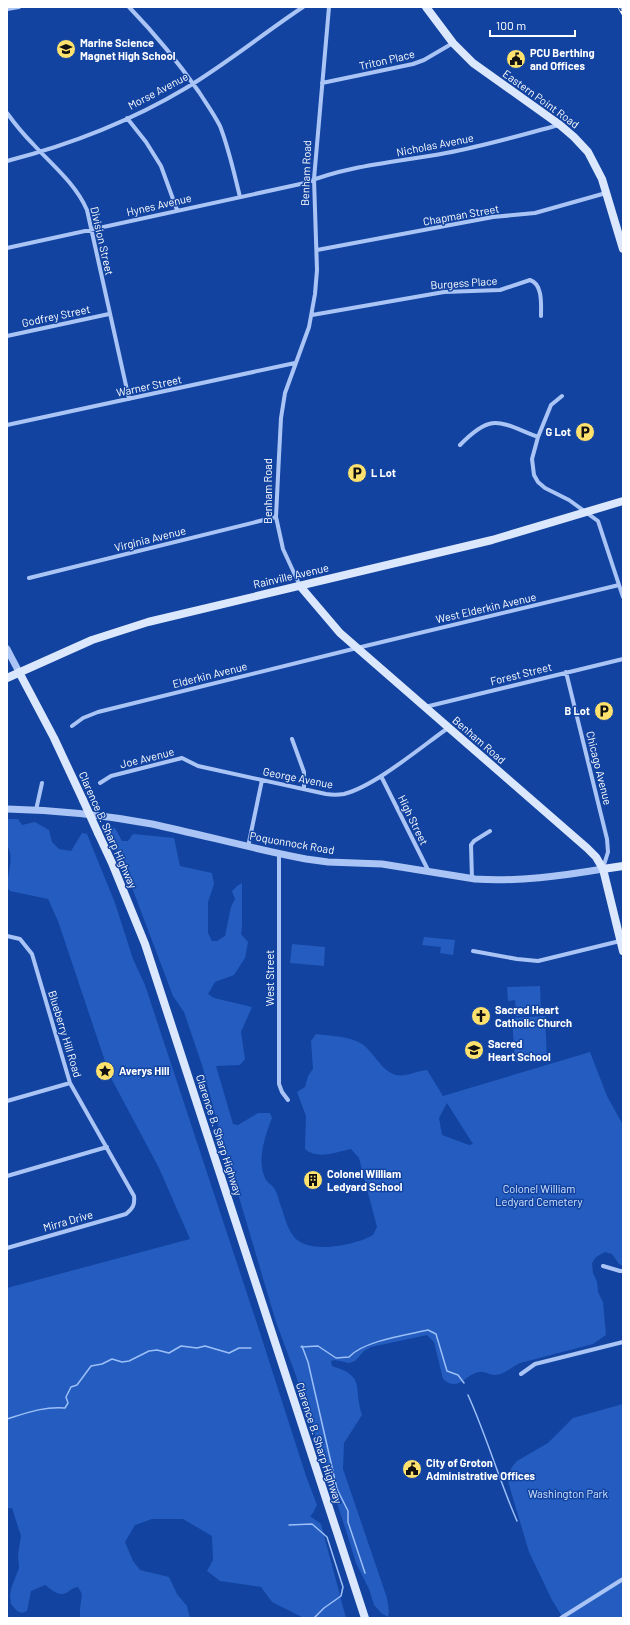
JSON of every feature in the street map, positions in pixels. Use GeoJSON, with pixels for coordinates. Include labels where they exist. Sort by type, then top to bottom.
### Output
{"type":"FeatureCollection","features":[{"type":"Feature","properties":{"kind":"main road","name":"Eastern Point Road"},"geometry":{"type":"LineString","coordinates":[[426,7],[453,43],[487,74],[560,125],[588,152],[598,170],[607,193],[623,249]]}},
{"type":"Feature","properties":{"kind":"main road","name":"Rainville Avenue"},"geometry":{"type":"LineString","coordinates":[[7,678],[92,640],[126,628],[492,540],[623,501]]}},
{"type":"Feature","properties":{"kind":"main road","name":"Benham Road"},"geometry":{"type":"LineString","coordinates":[[300,586],[340,633],[356,648],[587,848],[596,857],[603,869]]}},
{"type":"Feature","properties":{"kind":"main road","name":"Clarence B. Sharp Highway"},"geometry":{"type":"LineString","coordinates":[[19,672],[54,738],[83,800],[112,863],[145,944],[365,1618]]}},
{"type":"Feature","properties":{"kind":"main road","name":"Poquonnock Road"},"geometry":{"type":"LineString","coordinates":[[603,869],[623,866]]}},
{"type":"Feature","properties":{"kind":"main road"},"geometry":{"type":"LineString","coordinates":[[603,869],[623,951]]}},
{"type":"Feature","properties":{"kind":"street"},"geometry":{"type":"LineString","coordinates":[[7,9],[19,7]]}},
{"type":"Feature","properties":{"kind":"street"},"geometry":{"type":"LineString","coordinates":[[129,7],[154,34],[209,107],[219,125],[228,148],[240,197]]}},
{"type":"Feature","properties":{"kind":"street","name":"Morse Avenue"},"geometry":{"type":"LineString","coordinates":[[7,161],[41,152],[84,137],[127,118],[193,84],[303,7]]}},
{"type":"Feature","properties":{"kind":"street","name":"Benham Road"},"geometry":{"type":"LineString","coordinates":[[300,586],[283,549],[276,517],[281,418],[285,393],[312,315],[317,270],[314,180],[329,7]]}},
{"type":"Feature","properties":{"kind":"street","name":"Triton Place"},"geometry":{"type":"LineString","coordinates":[[322,83],[413,64],[424,60],[453,43]]}},
{"type":"Feature","properties":{"kind":"street","name":"Division Street"},"geometry":{"type":"LineString","coordinates":[[7,113],[81,197],[87,210],[129,399]]}},
{"type":"Feature","properties":{"kind":"street"},"geometry":{"type":"LineString","coordinates":[[127,118],[146,142],[161,166],[177,210]]}},
{"type":"Feature","properties":{"kind":"street","name":"Nicholas Avenue"},"geometry":{"type":"LineString","coordinates":[[314,180],[322,176],[385,163],[446,153],[560,125]]}},
{"type":"Feature","properties":{"kind":"street","name":"Hynes Avenue"},"geometry":{"type":"LineString","coordinates":[[7,248],[314,180]]}},
{"type":"Feature","properties":{"kind":"street","name":"Chapman Street"},"geometry":{"type":"LineString","coordinates":[[317,250],[493,217],[535,213],[607,193]]}},
{"type":"Feature","properties":{"kind":"street","name":"Burgess Place"},"geometry":{"type":"LineString","coordinates":[[312,315],[444,292],[500,290],[530,280],[534,282],[539,289],[541,316]]}},
{"type":"Feature","properties":{"kind":"street","name":"Godfrey Street"},"geometry":{"type":"LineString","coordinates":[[7,336],[109,314]]}},
{"type":"Feature","properties":{"kind":"street","name":"Warner Street"},"geometry":{"type":"LineString","coordinates":[[7,426],[295,363]]}},
{"type":"Feature","properties":{"kind":"street"},"geometry":{"type":"LineString","coordinates":[[562,396],[551,405],[538,437],[532,459],[534,476],[538,482],[546,488],[569,500],[598,521],[623,597]]}},
{"type":"Feature","properties":{"kind":"street"},"geometry":{"type":"LineString","coordinates":[[460,445],[474,431],[489,423],[504,424],[538,437]]}},
{"type":"Feature","properties":{"kind":"street","name":"Virginia Avenue"},"geometry":{"type":"LineString","coordinates":[[29,578],[276,517]]}},
{"type":"Feature","properties":{"kind":"street","name":"West Elderkin Avenue"},"geometry":{"type":"LineString","coordinates":[[356,648],[619,585]]}},
{"type":"Feature","properties":{"kind":"street","name":"Elderkin Avenue"},"geometry":{"type":"LineString","coordinates":[[72,726],[84,717],[96,713],[356,648]]}},
{"type":"Feature","properties":{"kind":"street"},"geometry":{"type":"LineString","coordinates":[[7,649],[19,672]]}},
{"type":"Feature","properties":{"kind":"street","name":"Forest Street"},"geometry":{"type":"LineString","coordinates":[[424,707],[623,659]]}},
{"type":"Feature","properties":{"kind":"street","name":"Chicago Avenue"},"geometry":{"type":"LineString","coordinates":[[566,672],[607,839],[608,852],[603,869]]}},
{"type":"Feature","properties":{"kind":"street","name":"George Avenue"},"geometry":{"type":"LineString","coordinates":[[198,766],[304,789],[331,794],[344,794],[381,776],[448,728]]}},
{"type":"Feature","properties":{"kind":"street"},"geometry":{"type":"LineString","coordinates":[[292,739],[304,771],[304,789]]}},
{"type":"Feature","properties":{"kind":"street","name":"Joe Avenue"},"geometry":{"type":"LineString","coordinates":[[100,783],[111,776],[182,758],[198,766]]}},
{"type":"Feature","properties":{"kind":"street","name":"High Street"},"geometry":{"type":"LineString","coordinates":[[381,776],[429,872]]}},
{"type":"Feature","properties":{"kind":"street"},"geometry":{"type":"LineString","coordinates":[[248,847],[262,780]]}},
{"type":"Feature","properties":{"kind":"street"},"geometry":{"type":"LineString","coordinates":[[36,810],[42,783]]}},
{"type":"Feature","properties":{"kind":"street","name":"Poquonnock Road"},"geometry":{"type":"LineString","coordinates":[[7,809],[61,812],[151,824],[279,854],[328,862],[382,864],[472,879],[489,880],[537,878],[603,869]]}},
{"type":"Feature","properties":{"kind":"street"},"geometry":{"type":"LineString","coordinates":[[472,879],[471,845],[474,841],[490,831]]}},
{"type":"Feature","properties":{"kind":"street","name":"West Street"},"geometry":{"type":"LineString","coordinates":[[279,854],[279,1084],[282,1092],[288,1100]]}},
{"type":"Feature","properties":{"kind":"street","name":"Blueberry Hill Road"},"geometry":{"type":"LineString","coordinates":[[7,936],[20,940],[32,954],[70,1083],[134,1196],[135,1204],[133,1209]]}},
{"type":"Feature","properties":{"kind":"street"},"geometry":{"type":"LineString","coordinates":[[473,950],[516,959],[542,961],[620,941]]}},
{"type":"Feature","properties":{"kind":"street"},"geometry":{"type":"LineString","coordinates":[[7,1100],[70,1083]]}},
{"type":"Feature","properties":{"kind":"street"},"geometry":{"type":"LineString","coordinates":[[7,1176],[107,1147]]}},
{"type":"Feature","properties":{"kind":"street","name":"Mirra Drive"},"geometry":{"type":"LineString","coordinates":[[7,1248],[126,1214],[133,1209]]}},
{"type":"Feature","properties":{"kind":"street"},"geometry":{"type":"LineString","coordinates":[[603,1266],[620,1272],[623,1271]]}},
{"type":"Feature","properties":{"kind":"street"},"geometry":{"type":"LineString","coordinates":[[521,1374],[535,1364],[623,1342]]}},
{"type":"Feature","properties":{"kind":"street"},"geometry":{"type":"LineString","coordinates":[[561,1618],[623,1579]]}},
{"type":"Feature","properties":{"kind":"green space"},"geometry":{"type":"Polygon","coordinates":[[[7,819],[18,819],[22,825],[35,822],[49,830],[52,842],[59,849],[71,851],[82,833],[87,834],[115,903],[133,959],[145,985],[306,1476],[317,1505],[310,1516],[321,1524],[346,1618],[304,1618],[272,1602],[261,1587],[220,1581],[207,1571],[213,1560],[212,1536],[183,1519],[152,1519],[135,1525],[125,1542],[133,1561],[140,1570],[169,1577],[177,1594],[187,1606],[190,1618],[80,1618],[82,1594],[78,1587],[63,1594],[55,1592],[45,1585],[31,1591],[27,1611],[22,1613],[17,1611],[11,1604],[11,1589],[19,1568],[18,1554],[21,1536],[12,1508],[7,1508],[7,1288],[190,1239],[159,1168],[110,1076],[58,921],[48,899],[10,891],[7,887],[11,861],[7,845],[7,819]]]}},
{"type":"Feature","properties":{"kind":"green space","name":"Colonel William Ledyard Cemetery"},"geometry":{"type":"Polygon","coordinates":[[[105,827],[115,828],[122,841],[128,841],[133,834],[174,838],[180,866],[212,873],[214,884],[208,902],[208,933],[212,941],[217,941],[225,936],[231,907],[235,899],[232,891],[242,883],[241,934],[248,942],[245,958],[234,975],[215,982],[208,994],[214,998],[252,1007],[241,1032],[245,1059],[240,1065],[216,1066],[233,1124],[238,1125],[258,1113],[270,1113],[272,1118],[264,1141],[262,1157],[263,1173],[266,1180],[276,1191],[291,1233],[301,1242],[310,1246],[321,1247],[344,1245],[373,1235],[377,1227],[359,1158],[351,1149],[321,1155],[305,1149],[306,1116],[297,1092],[305,1087],[308,1076],[313,1069],[311,1041],[316,1034],[357,1041],[366,1047],[386,1070],[396,1075],[404,1075],[427,1070],[443,1096],[590,1052],[607,1096],[623,1125],[623,1266],[619,1264],[612,1254],[605,1252],[596,1257],[592,1263],[598,1292],[603,1302],[606,1335],[593,1344],[520,1363],[502,1373],[495,1375],[483,1372],[474,1373],[462,1382],[453,1384],[443,1379],[434,1342],[427,1335],[371,1347],[364,1351],[355,1361],[349,1363],[335,1360],[331,1361],[332,1366],[350,1374],[356,1384],[362,1415],[344,1443],[343,1469],[387,1598],[389,1612],[388,1617],[381,1613],[374,1605],[369,1589],[356,1563],[295,1373],[276,1322],[222,1140],[202,1065],[184,1012],[173,996],[128,877],[105,827]],[[447,1103],[439,1118],[442,1135],[469,1145],[473,1144],[447,1103]]]}},
{"type":"Feature","properties":{"kind":"green space"},"geometry":{"type":"Polygon","coordinates":[[[424,937],[455,940],[453,955],[440,953],[441,947],[422,945],[424,937]]]}},
{"type":"Feature","properties":{"kind":"green space"},"geometry":{"type":"Polygon","coordinates":[[[292,944],[325,947],[324,966],[290,963],[292,944]]]}},
{"type":"Feature","properties":{"kind":"green space"},"geometry":{"type":"Polygon","coordinates":[[[540,986],[541,1014],[516,1016],[515,1000],[508,1001],[507,987],[540,986]]]}},
{"type":"Feature","properties":{"kind":"green space"},"geometry":{"type":"Polygon","coordinates":[[[545,1016],[547,1060],[515,1062],[512,1018],[545,1016]]]}},
{"type":"Feature","properties":{"kind":"green space","name":"Washington Park"},"geometry":{"type":"Polygon","coordinates":[[[623,1404],[623,1618],[563,1618],[552,1600],[529,1552],[507,1478],[512,1467],[517,1461],[548,1443],[573,1418],[623,1404]]]}},
{"type":"Feature","properties":{"kind":"waterway"},"geometry":{"type":"LineString","coordinates":[[301,1347],[318,1346],[336,1358],[349,1357],[356,1351],[374,1343],[428,1330],[436,1334],[447,1371],[458,1375],[464,1383]]}},
{"type":"Feature","properties":{"kind":"waterway"},"geometry":{"type":"LineString","coordinates":[[7,1419],[43,1409],[65,1408],[68,1403],[66,1397],[71,1387],[77,1385],[91,1366],[102,1364],[112,1359],[122,1362],[129,1361],[149,1351],[157,1350],[169,1353],[181,1346],[197,1348],[205,1346],[229,1353],[239,1348],[251,1348]]}},
{"type":"Feature","properties":{"kind":"waterway"},"geometry":{"type":"LineString","coordinates":[[302,1346],[308,1362],[337,1489],[348,1511],[348,1522],[365,1573]]}},
{"type":"Feature","properties":{"kind":"waterway"},"geometry":{"type":"LineString","coordinates":[[468,1395],[517,1521]]}},
{"type":"Feature","properties":{"kind":"waterway"},"geometry":{"type":"LineString","coordinates":[[289,1525],[312,1524],[327,1537],[343,1587],[341,1596],[324,1608],[314,1618]]}},
{"type":"Feature","properties":{"kind":"railway"},"geometry":{"type":"LineString","coordinates":[[619,7],[623,14]]}},
{"type":"Feature","properties":{"kind":"place","name":"Marine Science Magnet High School"},"geometry":{"type":"Point","coordinates":[66,49]}},
{"type":"Feature","properties":{"kind":"place","name":"PCU Berthing and Offices"},"geometry":{"type":"Point","coordinates":[516,59]}},
{"type":"Feature","properties":{"kind":"place","name":"G Lot"},"geometry":{"type":"Point","coordinates":[585,432]}},
{"type":"Feature","properties":{"kind":"place","name":"L Lot"},"geometry":{"type":"Point","coordinates":[357,473]}},
{"type":"Feature","properties":{"kind":"place","name":"B Lot"},"geometry":{"type":"Point","coordinates":[604,711]}},
{"type":"Feature","properties":{"kind":"place","name":"Sacred Heart Catholic Church"},"geometry":{"type":"Point","coordinates":[481,1016]}},
{"type":"Feature","properties":{"kind":"place","name":"Sacred Heart School"},"geometry":{"type":"Point","coordinates":[474,1050]}},
{"type":"Feature","properties":{"kind":"place","name":"Averys Hill"},"geometry":{"type":"Point","coordinates":[105,1071]}},
{"type":"Feature","properties":{"kind":"place","name":"Colonel William Ledyard School"},"geometry":{"type":"Point","coordinates":[313,1180]}},
{"type":"Feature","properties":{"kind":"place","name":"City of Groton Administrative Offices"},"geometry":{"type":"Point","coordinates":[412,1469]}}]}
